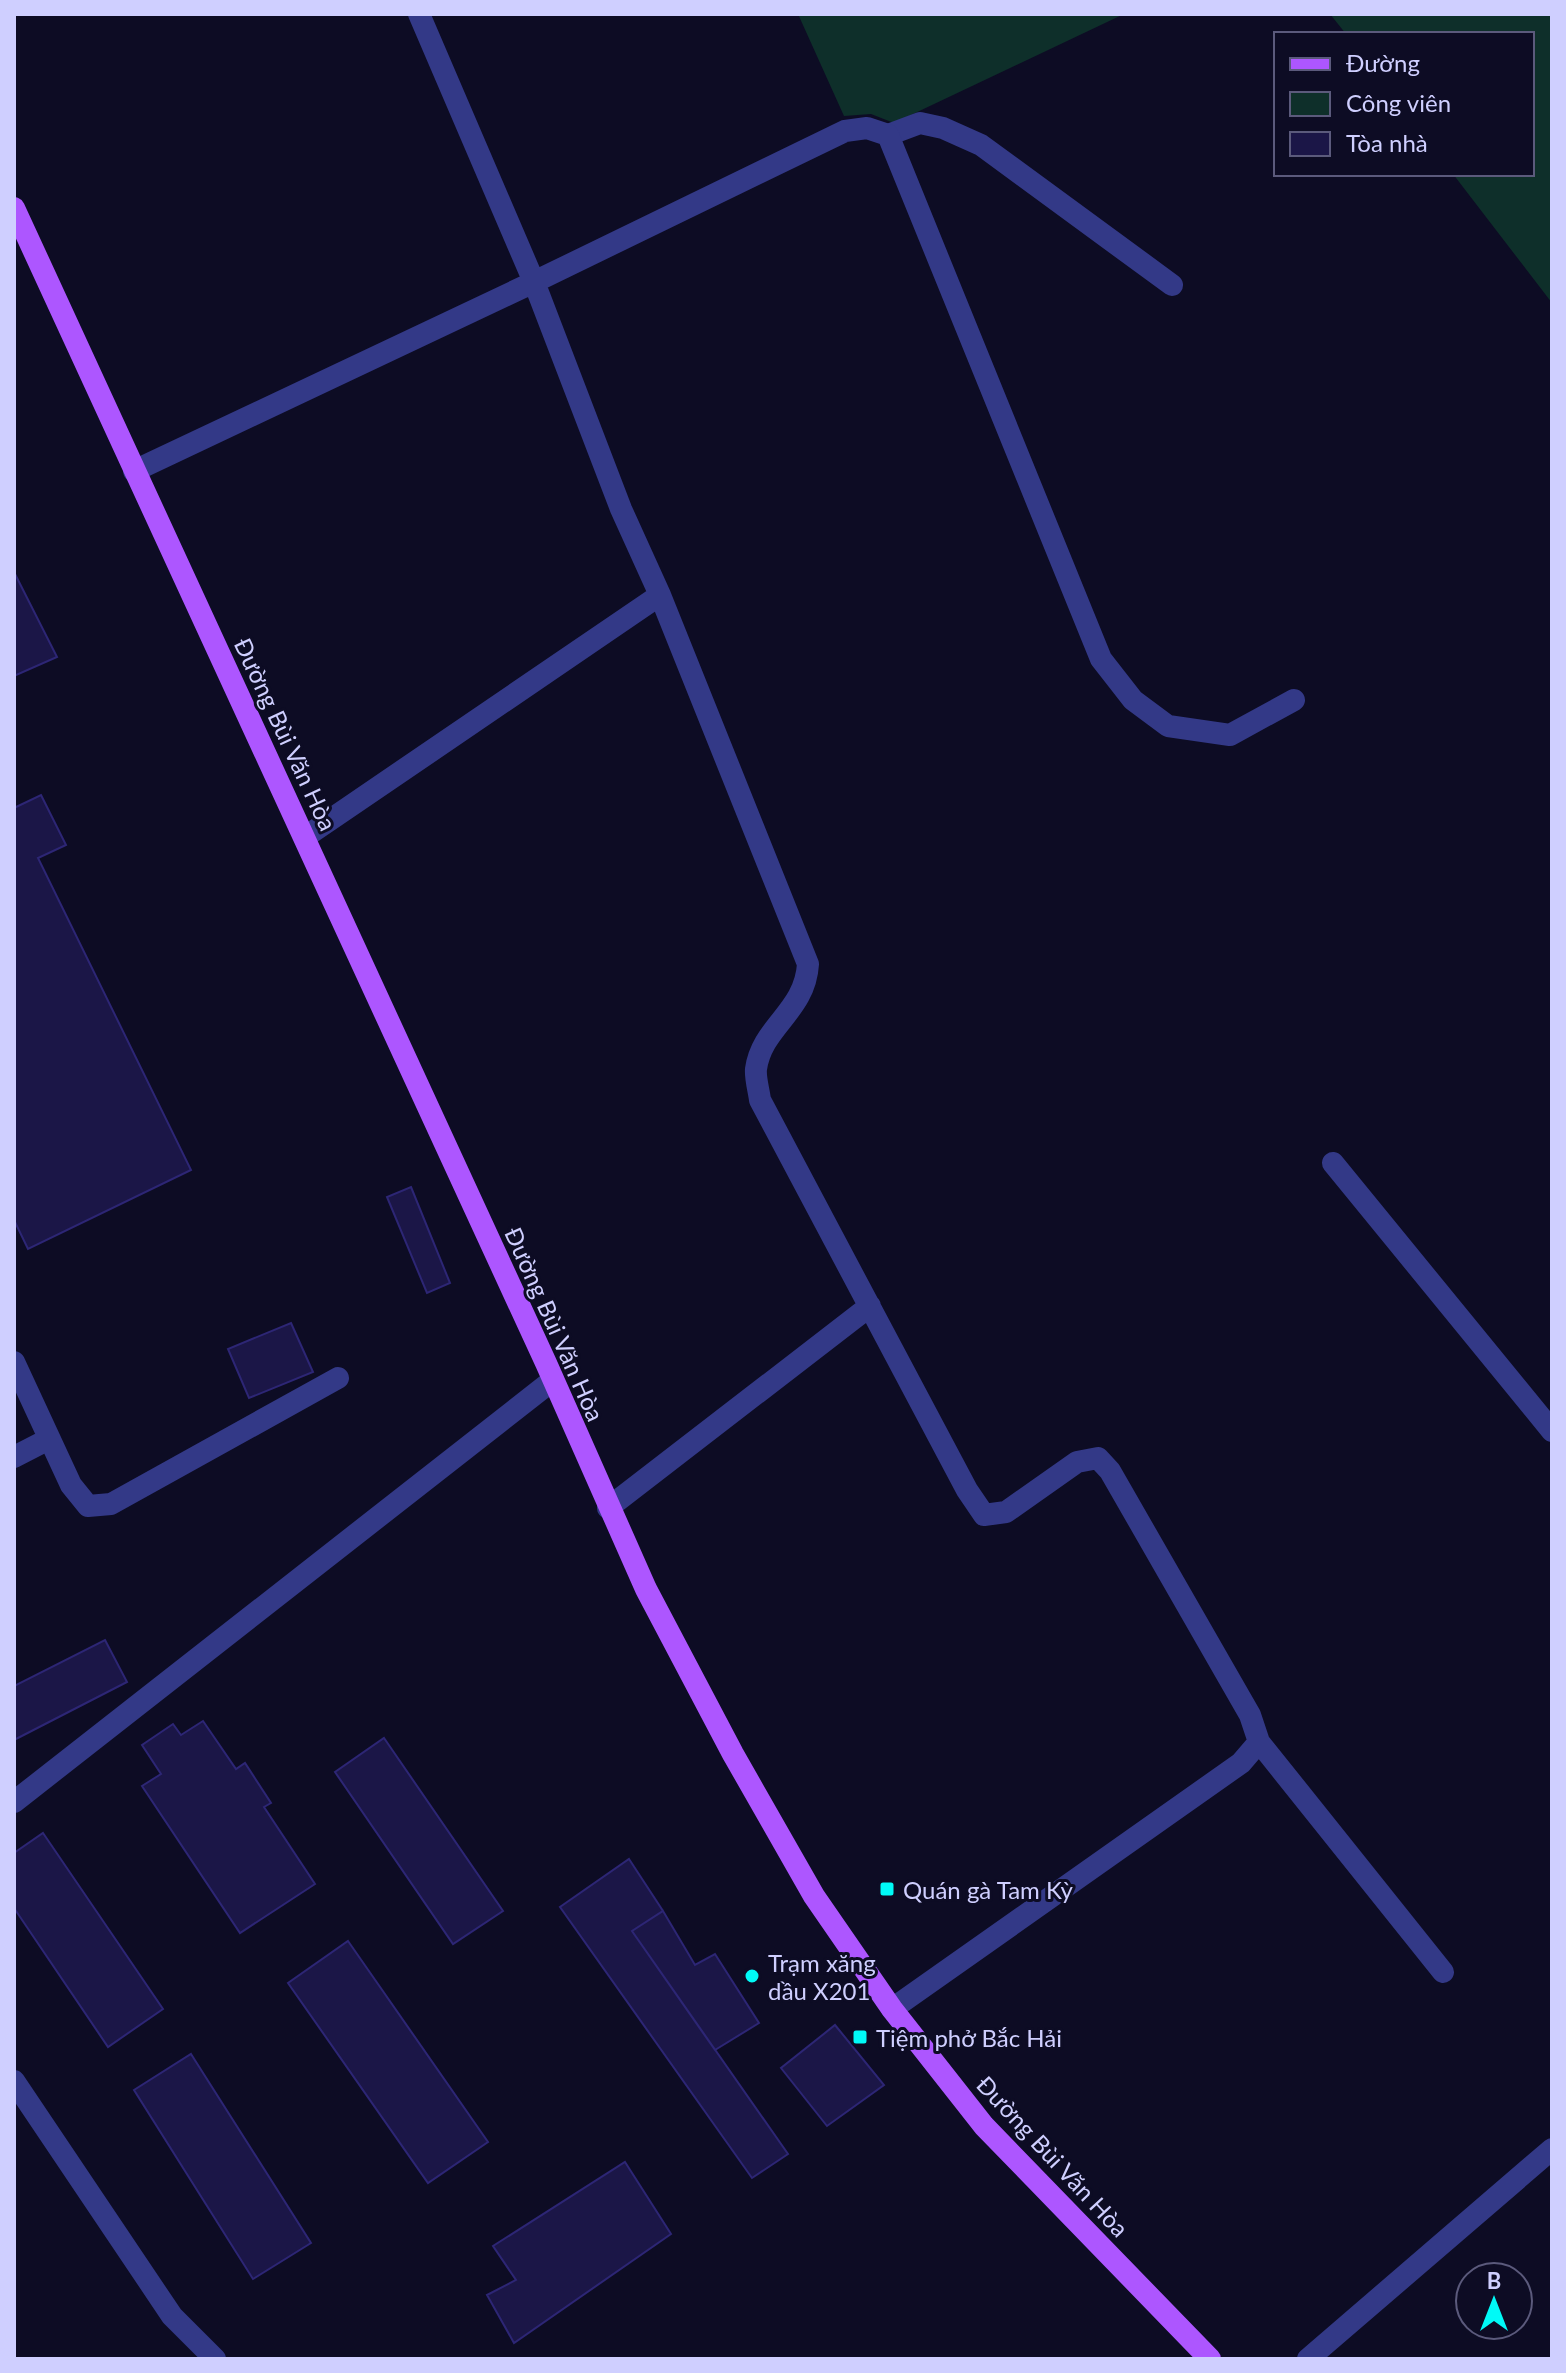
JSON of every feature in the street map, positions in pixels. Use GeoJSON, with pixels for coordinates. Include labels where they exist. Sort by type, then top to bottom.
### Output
{"type":"FeatureCollection","features":[{"type":"Feature","properties":{"kind":"main road","name":"Đường Bùi Văn Hòa"},"geometry":{"type":"LineString","coordinates":[[14,208],[305,837],[553,1380],[608,1508],[658,1613],[733,1754],[814,1896],[892,2009],[984,2126],[1210,2359]]}},
{"type":"Feature","properties":{"kind":"street"},"geometry":{"type":"LineString","coordinates":[[419,14],[534,282],[621,509],[660,595],[808,964],[799,999],[766,1041],[756,1070],[760,1100],[967,1490],[984,1515],[1006,1512],[1077,1462],[1098,1458],[1110,1471],[1250,1715],[1259,1742],[1443,1972]]}},
{"type":"Feature","properties":{"kind":"street"},"geometry":{"type":"LineString","coordinates":[[134,471],[845,131],[867,128],[888,135],[920,123],[943,128],[981,145],[1172,285]]}},
{"type":"Feature","properties":{"kind":"street"},"geometry":{"type":"LineString","coordinates":[[888,135],[1101,659],[1133,700],[1168,726],[1230,735],[1294,700]]}},
{"type":"Feature","properties":{"kind":"street"},"geometry":{"type":"LineString","coordinates":[[305,837],[660,595]]}},
{"type":"Feature","properties":{"kind":"street"},"geometry":{"type":"LineString","coordinates":[[1333,1163],[1552,1431]]}},
{"type":"Feature","properties":{"kind":"street"},"geometry":{"type":"LineString","coordinates":[[608,1508],[870,1306]]}},
{"type":"Feature","properties":{"kind":"street"},"geometry":{"type":"LineString","coordinates":[[14,1362],[71,1485],[88,1506],[111,1504],[338,1378]]}},
{"type":"Feature","properties":{"kind":"street"},"geometry":{"type":"LineString","coordinates":[[14,1802],[553,1380]]}},
{"type":"Feature","properties":{"kind":"street"},"geometry":{"type":"LineString","coordinates":[[14,1457],[49,1439]]}},
{"type":"Feature","properties":{"kind":"street"},"geometry":{"type":"LineString","coordinates":[[892,2009],[1241,1763],[1259,1742]]}},
{"type":"Feature","properties":{"kind":"street"},"geometry":{"type":"LineString","coordinates":[[14,2081],[172,2316],[215,2359]]}},
{"type":"Feature","properties":{"kind":"street"},"geometry":{"type":"LineString","coordinates":[[1308,2359],[1552,2149]]}},
{"type":"Feature","properties":{"kind":"green space"},"geometry":{"type":"Polygon","coordinates":[[[798,14],[1124,14],[894,123],[871,114],[844,116],[798,14]]]}},
{"type":"Feature","properties":{"kind":"green space"},"geometry":{"type":"Polygon","coordinates":[[[1330,14],[1552,14],[1552,303],[1455,176],[1534,176],[1534,32],[1344,32],[1330,14]]]}},
{"type":"Feature","properties":{"kind":"building"},"geometry":{"type":"Polygon","coordinates":[[[14,572],[57,657],[14,676],[14,572]]]}},
{"type":"Feature","properties":{"kind":"building"},"geometry":{"type":"Polygon","coordinates":[[[41,795],[66,845],[38,858],[191,1170],[28,1249],[14,1220],[14,808],[41,795]]]}},
{"type":"Feature","properties":{"kind":"building"},"geometry":{"type":"Polygon","coordinates":[[[411,1187],[450,1283],[427,1293],[387,1197],[411,1187]]]}},
{"type":"Feature","properties":{"kind":"building"},"geometry":{"type":"Polygon","coordinates":[[[291,1323],[313,1372],[249,1398],[228,1349],[291,1323]]]}},
{"type":"Feature","properties":{"kind":"building"},"geometry":{"type":"Polygon","coordinates":[[[105,1640],[127,1682],[14,1740],[14,1686],[105,1640]]]}},
{"type":"Feature","properties":{"kind":"building"},"geometry":{"type":"Polygon","coordinates":[[[203,1721],[236,1769],[245,1763],[271,1803],[264,1807],[315,1884],[240,1933],[142,1786],[161,1774],[142,1745],[173,1724],[181,1735],[203,1721]]]}},
{"type":"Feature","properties":{"kind":"building"},"geometry":{"type":"Polygon","coordinates":[[[384,1738],[503,1911],[453,1944],[335,1772],[384,1738]]]}},
{"type":"Feature","properties":{"kind":"building"},"geometry":{"type":"Polygon","coordinates":[[[43,1833],[163,2009],[108,2047],[14,1908],[14,1853],[43,1833]]]}},
{"type":"Feature","properties":{"kind":"building"},"geometry":{"type":"Polygon","coordinates":[[[629,1859],[663,1911],[632,1931],[788,2154],[752,2178],[560,1907],[629,1859]]]}},
{"type":"Feature","properties":{"kind":"building"},"geometry":{"type":"Polygon","coordinates":[[[663,1911],[695,1965],[715,1954],[759,2023],[715,2050],[632,1931],[663,1911]]]}},
{"type":"Feature","properties":{"kind":"building"},"geometry":{"type":"Polygon","coordinates":[[[348,1941],[488,2142],[428,2183],[288,1983],[348,1941]]]}},
{"type":"Feature","properties":{"kind":"building"},"geometry":{"type":"Polygon","coordinates":[[[835,2025],[884,2085],[827,2126],[781,2068],[835,2025]]]}},
{"type":"Feature","properties":{"kind":"building"},"geometry":{"type":"Polygon","coordinates":[[[191,2054],[311,2243],[253,2279],[134,2090],[191,2054]]]}},
{"type":"Feature","properties":{"kind":"building"},"geometry":{"type":"Polygon","coordinates":[[[625,2162],[671,2234],[514,2343],[487,2295],[516,2280],[493,2246],[625,2162]]]}},
{"type":"Feature","properties":{"kind":"place","name":"Quán gà Tam Kỳ"},"geometry":{"type":"Point","coordinates":[887,1889]}},
{"type":"Feature","properties":{"kind":"place","name":"Trạm xăng dầu X201"},"geometry":{"type":"Point","coordinates":[752,1976]}},
{"type":"Feature","properties":{"kind":"place","name":"Tiệm phở Bắc Hải"},"geometry":{"type":"Point","coordinates":[860,2037]}}]}
